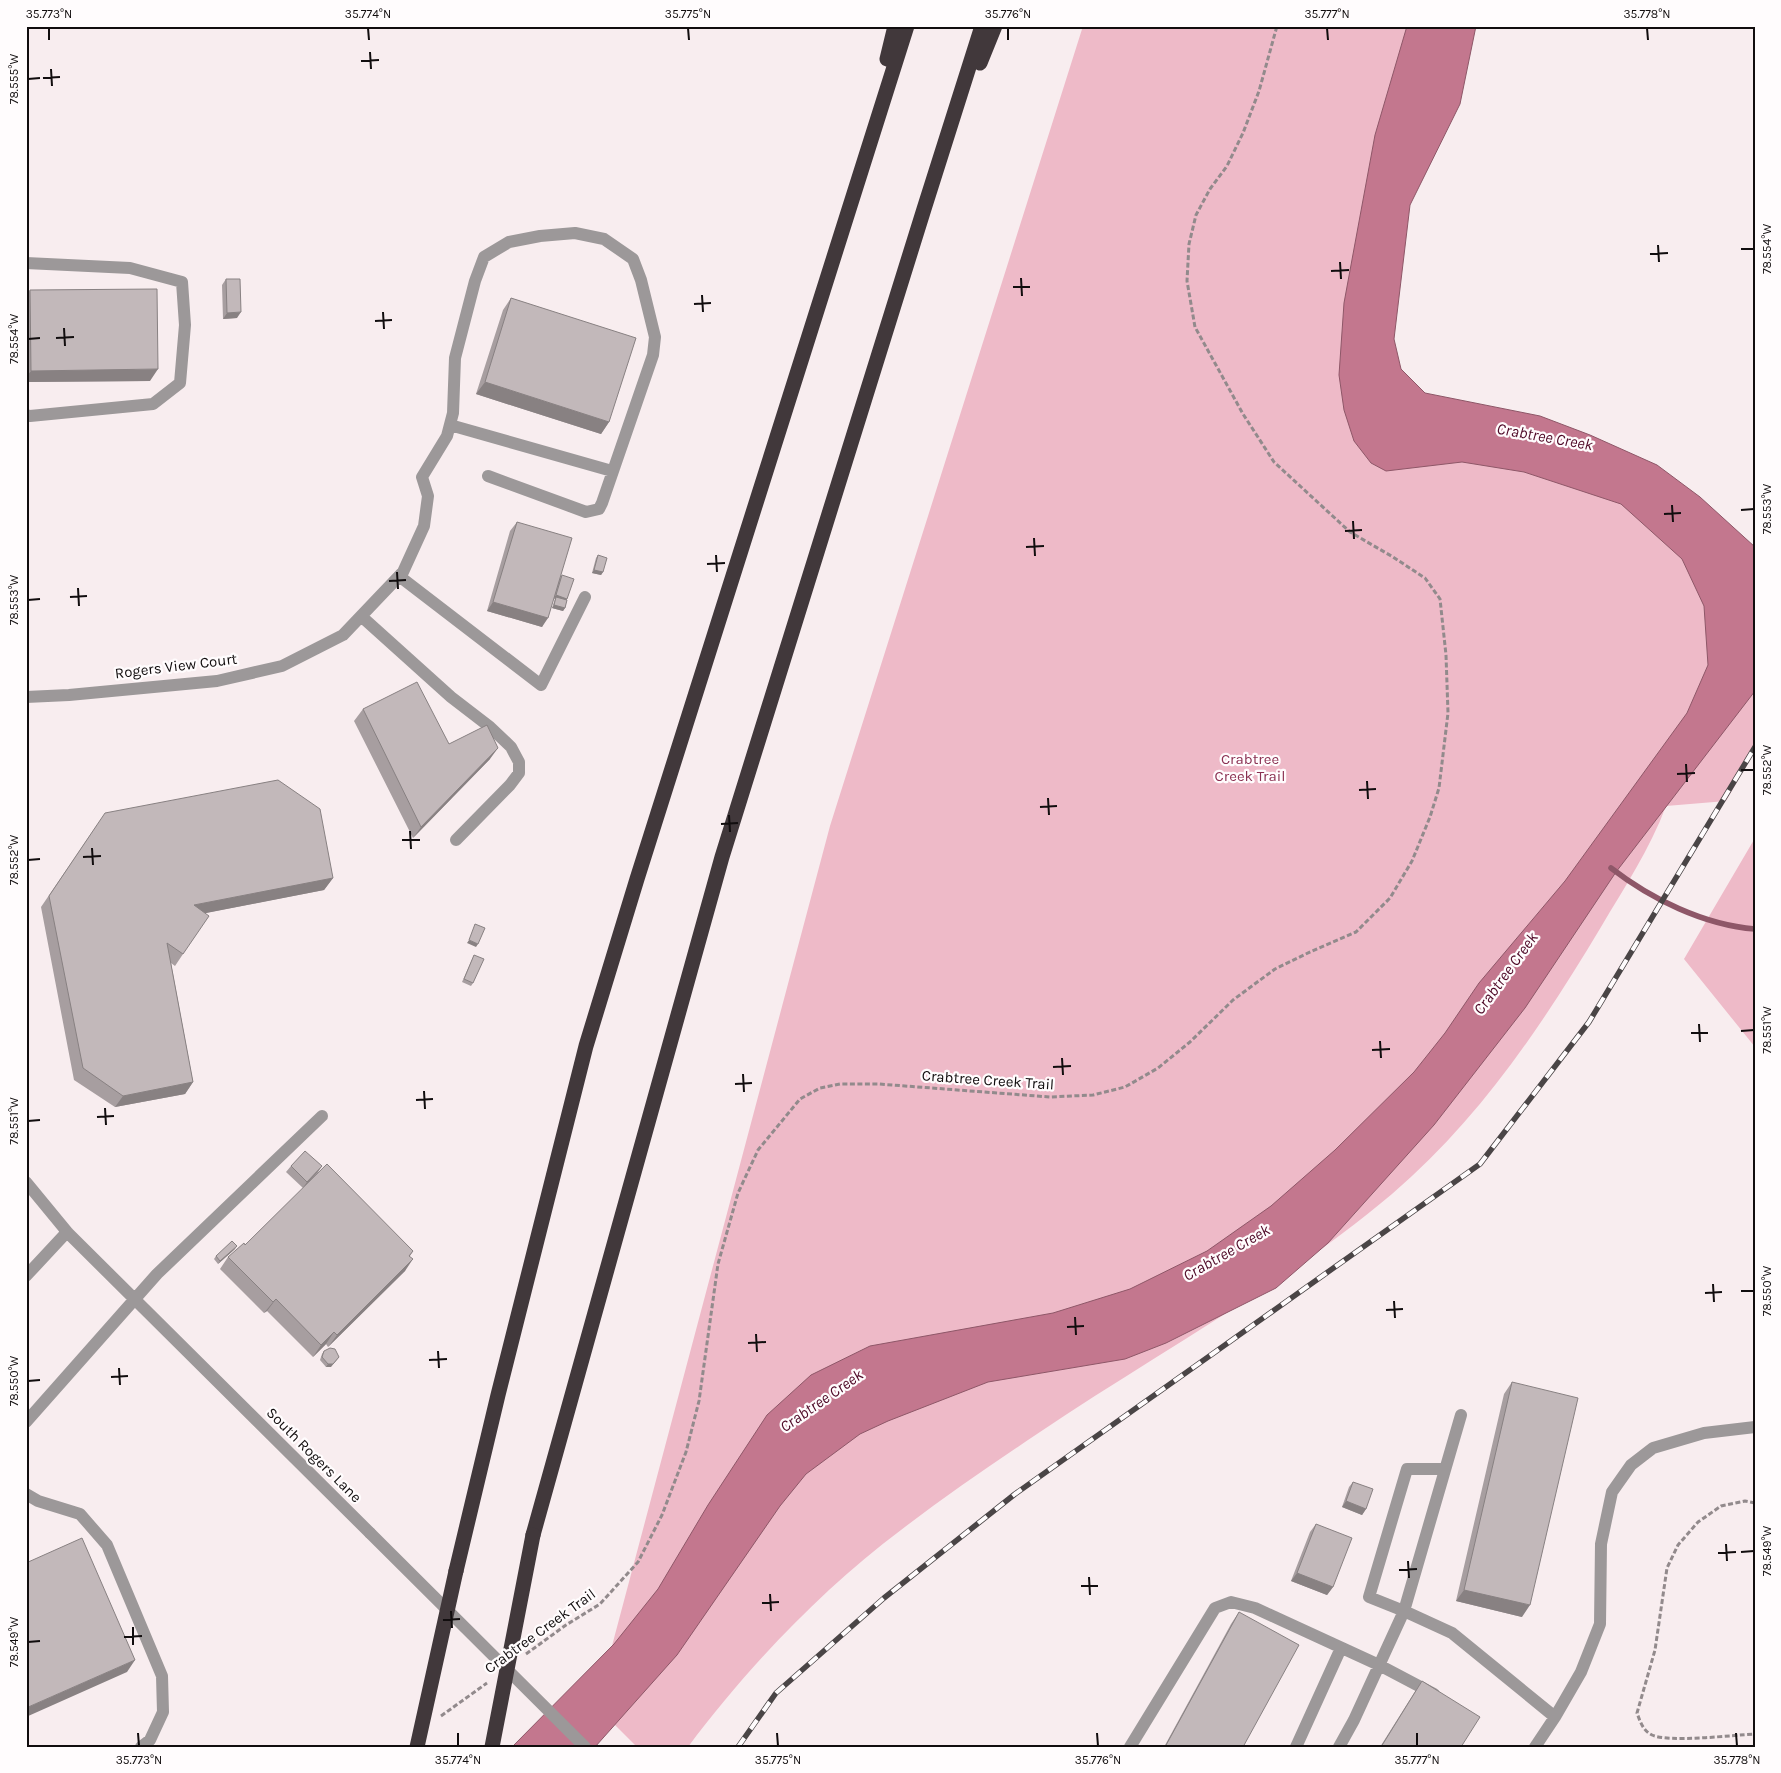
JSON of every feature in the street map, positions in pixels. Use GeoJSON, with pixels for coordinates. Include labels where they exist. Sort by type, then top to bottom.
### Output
{"type":"FeatureCollection","features":[{"type":"Feature","properties":{"kind":"highway"},"geometry":{"type":"LineString","coordinates":[[869,144],[894,26]]}},
{"type":"Feature","properties":{"kind":"highway"},"geometry":{"type":"LineString","coordinates":[[417,1747],[456,1571],[586,1046],[907,26]]}},
{"type":"Feature","properties":{"kind":"highway"},"geometry":{"type":"LineString","coordinates":[[492,1747],[533,1535],[722,857],[982,26]]}},
{"type":"Feature","properties":{"kind":"highway"},"geometry":{"type":"LineString","coordinates":[[924,209],[995,26]]}},
{"type":"Feature","properties":{"kind":"street"},"geometry":{"type":"LineString","coordinates":[[488,476],[586,512],[599,509],[653,355],[655,338],[641,280],[633,260],[604,239],[575,233],[540,236],[509,242],[484,257],[475,281],[455,358],[453,414],[450,425],[612,471]]}},
{"type":"Feature","properties":{"kind":"street"},"geometry":{"type":"LineString","coordinates":[[26,263],[130,268],[182,282],[185,325],[180,384],[154,404],[26,415]]}},
{"type":"Feature","properties":{"kind":"street","name":"Rogers View Court"},"geometry":{"type":"LineString","coordinates":[[26,697],[69,695],[217,681],[282,666],[343,635],[403,572],[424,526],[428,496],[422,477],[434,454],[447,436],[450,425]]}},
{"type":"Feature","properties":{"kind":"street"},"geometry":{"type":"LineString","coordinates":[[399,576],[541,685],[585,597]]}},
{"type":"Feature","properties":{"kind":"street"},"geometry":{"type":"LineString","coordinates":[[361,616],[451,697],[490,727],[511,747],[519,762],[519,773],[510,785],[456,840]]}},
{"type":"Feature","properties":{"kind":"street"},"geometry":{"type":"LineString","coordinates":[[26,1422],[157,1274],[322,1116]]}},
{"type":"Feature","properties":{"kind":"street","name":"South Rogers Lane"},"geometry":{"type":"LineString","coordinates":[[26,1182],[67,1232],[585,1747]]}},
{"type":"Feature","properties":{"kind":"street"},"geometry":{"type":"LineString","coordinates":[[26,1276],[67,1232]]}},
{"type":"Feature","properties":{"kind":"street"},"geometry":{"type":"LineString","coordinates":[[1339,1747],[1354,1720],[1404,1612],[1461,1415]]}},
{"type":"Feature","properties":{"kind":"street"},"geometry":{"type":"LineString","coordinates":[[1535,1747],[1581,1672],[1600,1624],[1601,1544],[1612,1492],[1631,1465],[1653,1448],[1704,1433],[1755,1427]]}},
{"type":"Feature","properties":{"kind":"street"},"geometry":{"type":"LineString","coordinates":[[1445,1469],[1407,1468],[1369,1597],[1452,1633],[1555,1717]]}},
{"type":"Feature","properties":{"kind":"street"},"geometry":{"type":"LineString","coordinates":[[26,1494],[38,1501],[80,1514],[107,1545],[162,1676],[162,1712],[150,1740],[142,1747]]}},
{"type":"Feature","properties":{"kind":"street"},"geometry":{"type":"LineString","coordinates":[[1130,1747],[1215,1608],[1231,1602],[1256,1608],[1379,1665],[1448,1701]]}},
{"type":"Feature","properties":{"kind":"street"},"geometry":{"type":"LineString","coordinates":[[1296,1747],[1341,1648]]}},
{"type":"Feature","properties":{"kind":"path","name":"Crabtree Creek Trail"},"geometry":{"type":"LineString","coordinates":[[518,1660],[566,1625],[600,1604],[638,1562],[662,1515],[686,1452],[699,1401],[718,1264],[738,1193],[758,1150],[800,1099],[820,1088],[840,1084],[879,1084],[1050,1097],[1093,1095],[1125,1087],[1158,1068],[1190,1042],[1232,1000],[1275,969],[1356,932],[1390,898],[1412,861],[1440,788],[1448,713],[1446,655],[1440,599],[1425,578],[1350,532],[1274,462],[1243,414],[1195,327],[1187,281],[1189,244],[1196,215],[1210,188],[1227,166],[1243,134],[1259,92],[1277,26]]}},
{"type":"Feature","properties":{"kind":"path"},"geometry":{"type":"LineString","coordinates":[[1755,1503],[1745,1501],[1721,1506],[1698,1522],[1678,1545],[1667,1568],[1655,1650],[1637,1713],[1640,1723],[1651,1735],[1670,1739],[1755,1734]]}},
{"type":"Feature","properties":{"kind":"path","name":"Crabtree Creek Trail"},"geometry":{"type":"LineString","coordinates":[[438,1718],[494,1677]]}},
{"type":"Feature","properties":{"kind":"green space","name":"Crabtree Creek Trail"},"geometry":{"type":"Polygon","coordinates":[[[1083,26],[1436,26],[1364,374],[1597,467],[1755,607],[1755,751],[1726,801],[1666,806],[1652,838],[1627,883],[1579,963],[1532,1035],[1481,1103],[1453,1135],[1392,1194],[1307,1259],[1082,1404],[968,1481],[901,1530],[843,1578],[787,1631],[735,1688],[688,1747],[637,1747],[596,1706],[830,826],[1083,26]]]}},
{"type":"Feature","properties":{"kind":"green space"},"geometry":{"type":"Polygon","coordinates":[[[1755,838],[1755,1047],[1684,959],[1755,838]]]}},
{"type":"Feature","properties":{"kind":"water","name":"Crabtree Creek"},"geometry":{"type":"Polygon","coordinates":[[[1407,26],[1476,26],[1460,104],[1410,205],[1394,339],[1401,369],[1425,393],[1540,416],[1590,435],[1657,465],[1700,497],[1755,547],[1755,691],[1616,872],[1525,1008],[1434,1125],[1328,1243],[1276,1288],[1166,1343],[1125,1359],[988,1382],[888,1421],[860,1434],[806,1474],[780,1506],[677,1655],[595,1747],[512,1747],[614,1644],[658,1589],[708,1505],[767,1415],[811,1375],[870,1346],[1053,1313],[1130,1289],[1207,1251],[1271,1206],[1335,1150],[1414,1072],[1445,1033],[1479,983],[1565,881],[1687,713],[1708,665],[1704,606],[1682,559],[1621,504],[1524,472],[1462,462],[1386,471],[1371,463],[1354,441],[1344,410],[1339,375],[1344,303],[1375,135],[1407,26]]]}},
{"type":"Feature","properties":{"kind":"building"},"geometry":{"type":"Polygon","coordinates":[[[226,279],[240,279],[241,312],[227,313],[226,279]]]}},
{"type":"Feature","properties":{"kind":"building"},"geometry":{"type":"Polygon","coordinates":[[[157,289],[158,369],[31,371],[30,290],[157,289]]]}},
{"type":"Feature","properties":{"kind":"building"},"geometry":{"type":"Polygon","coordinates":[[[511,298],[636,338],[609,422],[485,382],[511,298]]]}},
{"type":"Feature","properties":{"kind":"building"},"geometry":{"type":"Polygon","coordinates":[[[517,522],[572,538],[548,618],[493,602],[517,522]]]}},
{"type":"Feature","properties":{"kind":"building"},"geometry":{"type":"Polygon","coordinates":[[[598,555],[607,558],[603,572],[594,570],[598,555]]]}},
{"type":"Feature","properties":{"kind":"building"},"geometry":{"type":"Polygon","coordinates":[[[562,575],[574,579],[567,599],[556,595],[562,575]]]}},
{"type":"Feature","properties":{"kind":"building"},"geometry":{"type":"Polygon","coordinates":[[[556,597],[567,600],[565,608],[554,605],[556,597]]]}},
{"type":"Feature","properties":{"kind":"building"},"geometry":{"type":"Polygon","coordinates":[[[417,682],[449,744],[487,725],[498,748],[421,827],[363,709],[417,682]]]}},
{"type":"Feature","properties":{"kind":"building"},"geometry":{"type":"Polygon","coordinates":[[[278,780],[320,809],[333,878],[194,905],[209,916],[183,954],[167,943],[193,1082],[123,1096],[83,1068],[49,896],[105,813],[278,780]]]}},
{"type":"Feature","properties":{"kind":"building"},"geometry":{"type":"Polygon","coordinates":[[[475,924],[485,928],[478,944],[469,940],[475,924]]]}},
{"type":"Feature","properties":{"kind":"building"},"geometry":{"type":"Polygon","coordinates":[[[474,955],[484,959],[473,983],[464,979],[474,955]]]}},
{"type":"Feature","properties":{"kind":"building"},"geometry":{"type":"Polygon","coordinates":[[[305,1151],[322,1166],[307,1182],[291,1166],[305,1151]]]}},
{"type":"Feature","properties":{"kind":"building"},"geometry":{"type":"Polygon","coordinates":[[[327,1164],[413,1251],[409,1256],[413,1259],[337,1335],[334,1332],[321,1345],[276,1299],[273,1302],[228,1257],[244,1243],[245,1245],[327,1164]]]}},
{"type":"Feature","properties":{"kind":"building"},"geometry":{"type":"Polygon","coordinates":[[[232,1241],[237,1246],[220,1261],[216,1256],[232,1241]]]}},
{"type":"Feature","properties":{"kind":"building"},"geometry":{"type":"Polygon","coordinates":[[[330,1348],[335,1349],[339,1357],[333,1364],[328,1364],[322,1357],[324,1351],[330,1348]]]}},
{"type":"Feature","properties":{"kind":"building"},"geometry":{"type":"Polygon","coordinates":[[[1512,1382],[1578,1398],[1530,1605],[1464,1590],[1512,1382]]]}},
{"type":"Feature","properties":{"kind":"building"},"geometry":{"type":"Polygon","coordinates":[[[1353,1482],[1373,1489],[1366,1509],[1346,1501],[1353,1482]]]}},
{"type":"Feature","properties":{"kind":"building"},"geometry":{"type":"Polygon","coordinates":[[[1316,1524],[1352,1538],[1333,1587],[1297,1573],[1316,1524]]]}},
{"type":"Feature","properties":{"kind":"building"},"geometry":{"type":"Polygon","coordinates":[[[82,1538],[135,1660],[26,1708],[26,1563],[82,1538]]]}},
{"type":"Feature","properties":{"kind":"building"},"geometry":{"type":"Polygon","coordinates":[[[1239,1612],[1299,1645],[1243,1747],[1165,1747],[1239,1612]]]}},
{"type":"Feature","properties":{"kind":"building"},"geometry":{"type":"Polygon","coordinates":[[[1422,1681],[1480,1717],[1461,1747],[1381,1747],[1422,1681]]]}},
{"type":"Feature","properties":{"kind":"waterway"},"geometry":{"type":"LineString","coordinates":[[1611,868],[1643,890],[1679,909],[1717,922],[1755,929]]}},
{"type":"Feature","properties":{"kind":"railway"},"geometry":{"type":"LineString","coordinates":[[738,1747],[776,1693],[884,1598],[1015,1494],[1480,1164],[1589,1022],[1755,747]]}}]}
